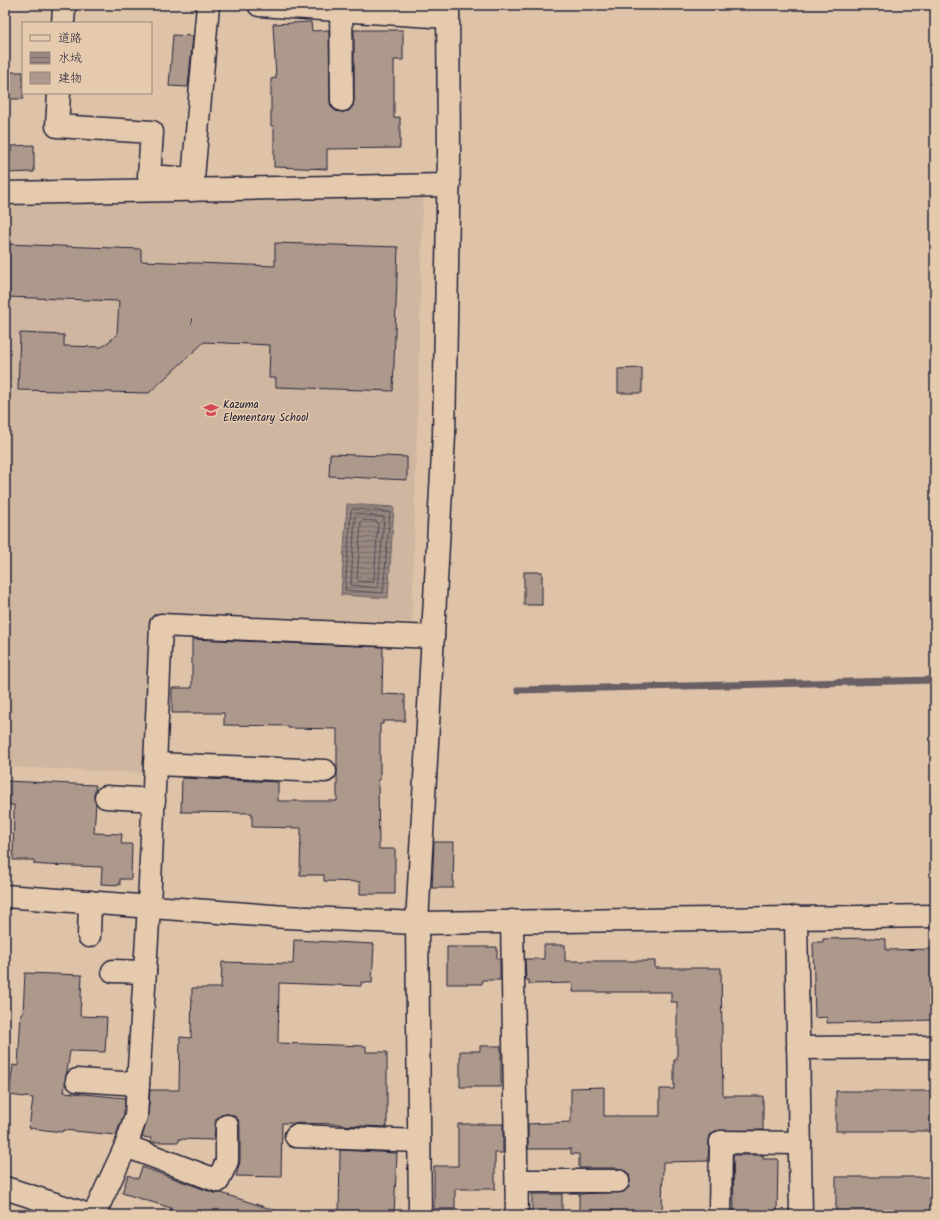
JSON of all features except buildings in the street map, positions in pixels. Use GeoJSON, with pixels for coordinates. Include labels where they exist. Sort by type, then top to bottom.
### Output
{"type":"FeatureCollection","features":[{"type":"Feature","properties":{"kind":"street"},"geometry":{"type":"LineString","coordinates":[[193,184],[208,5]]}},
{"type":"Feature","properties":{"kind":"street"},"geometry":{"type":"LineString","coordinates":[[268,5],[448,11],[449,185],[444,436],[417,923],[420,1215]]}},
{"type":"Feature","properties":{"kind":"street"},"geometry":{"type":"LineString","coordinates":[[341,8],[342,100]]}},
{"type":"Feature","properties":{"kind":"street"},"geometry":{"type":"LineString","coordinates":[[59,94],[57,126],[152,132],[149,176],[193,184]]}},
{"type":"Feature","properties":{"kind":"street"},"geometry":{"type":"LineString","coordinates":[[5,193],[193,184],[449,185]]}},
{"type":"Feature","properties":{"kind":"street"},"geometry":{"type":"LineString","coordinates":[[94,1215],[126,1146],[136,1116],[149,906],[161,625],[433,637]]}},
{"type":"Feature","properties":{"kind":"street"},"geometry":{"type":"LineString","coordinates":[[155,764],[326,771]]}},
{"type":"Feature","properties":{"kind":"street"},"geometry":{"type":"LineString","coordinates":[[106,797],[154,800]]}},
{"type":"Feature","properties":{"kind":"street"},"geometry":{"type":"LineString","coordinates":[[5,896],[286,917],[417,923],[935,916]]}},
{"type":"Feature","properties":{"kind":"street"},"geometry":{"type":"LineString","coordinates":[[89,936],[90,902]]}},
{"type":"Feature","properties":{"kind":"street"},"geometry":{"type":"LineString","coordinates":[[796,917],[801,1215]]}},
{"type":"Feature","properties":{"kind":"street"},"geometry":{"type":"LineString","coordinates":[[512,921],[517,1215]]}},
{"type":"Feature","properties":{"kind":"street"},"geometry":{"type":"LineString","coordinates":[[113,971],[145,972]]}},
{"type":"Feature","properties":{"kind":"street"},"geometry":{"type":"LineString","coordinates":[[798,1048],[935,1047]]}},
{"type":"Feature","properties":{"kind":"street"},"geometry":{"type":"LineString","coordinates":[[77,1080],[138,1084]]}},
{"type":"Feature","properties":{"kind":"street"},"geometry":{"type":"LineString","coordinates":[[126,1146],[218,1181],[226,1161],[227,1126]]}},
{"type":"Feature","properties":{"kind":"street"},"geometry":{"type":"LineString","coordinates":[[296,1136],[419,1141]]}},
{"type":"Feature","properties":{"kind":"street"},"geometry":{"type":"LineString","coordinates":[[720,1215],[721,1142],[800,1143]]}},
{"type":"Feature","properties":{"kind":"street"},"geometry":{"type":"LineString","coordinates":[[517,1180],[618,1180]]}},
{"type":"Feature","properties":{"kind":"street"},"geometry":{"type":"LineString","coordinates":[[5,1188],[89,1215]]}},
{"type":"Feature","properties":{"kind":"shaded area","name":"Kazuma Elementary School"},"geometry":{"type":"Polygon","coordinates":[[[423,197],[412,622],[154,615],[142,773],[5,767],[5,204],[423,197]]]}},
{"type":"Feature","properties":{"kind":"water"},"geometry":{"type":"Polygon","coordinates":[[[347,504],[394,507],[388,598],[341,595],[347,504]]]}},
{"type":"Feature","properties":{"kind":"waterway"},"geometry":{"type":"LineString","coordinates":[[518,690],[935,680]]}},
{"type":"Feature","properties":{"kind":"place","name":"Kazuma Elementary School"},"geometry":{"type":"Point","coordinates":[211,410]}}]}
